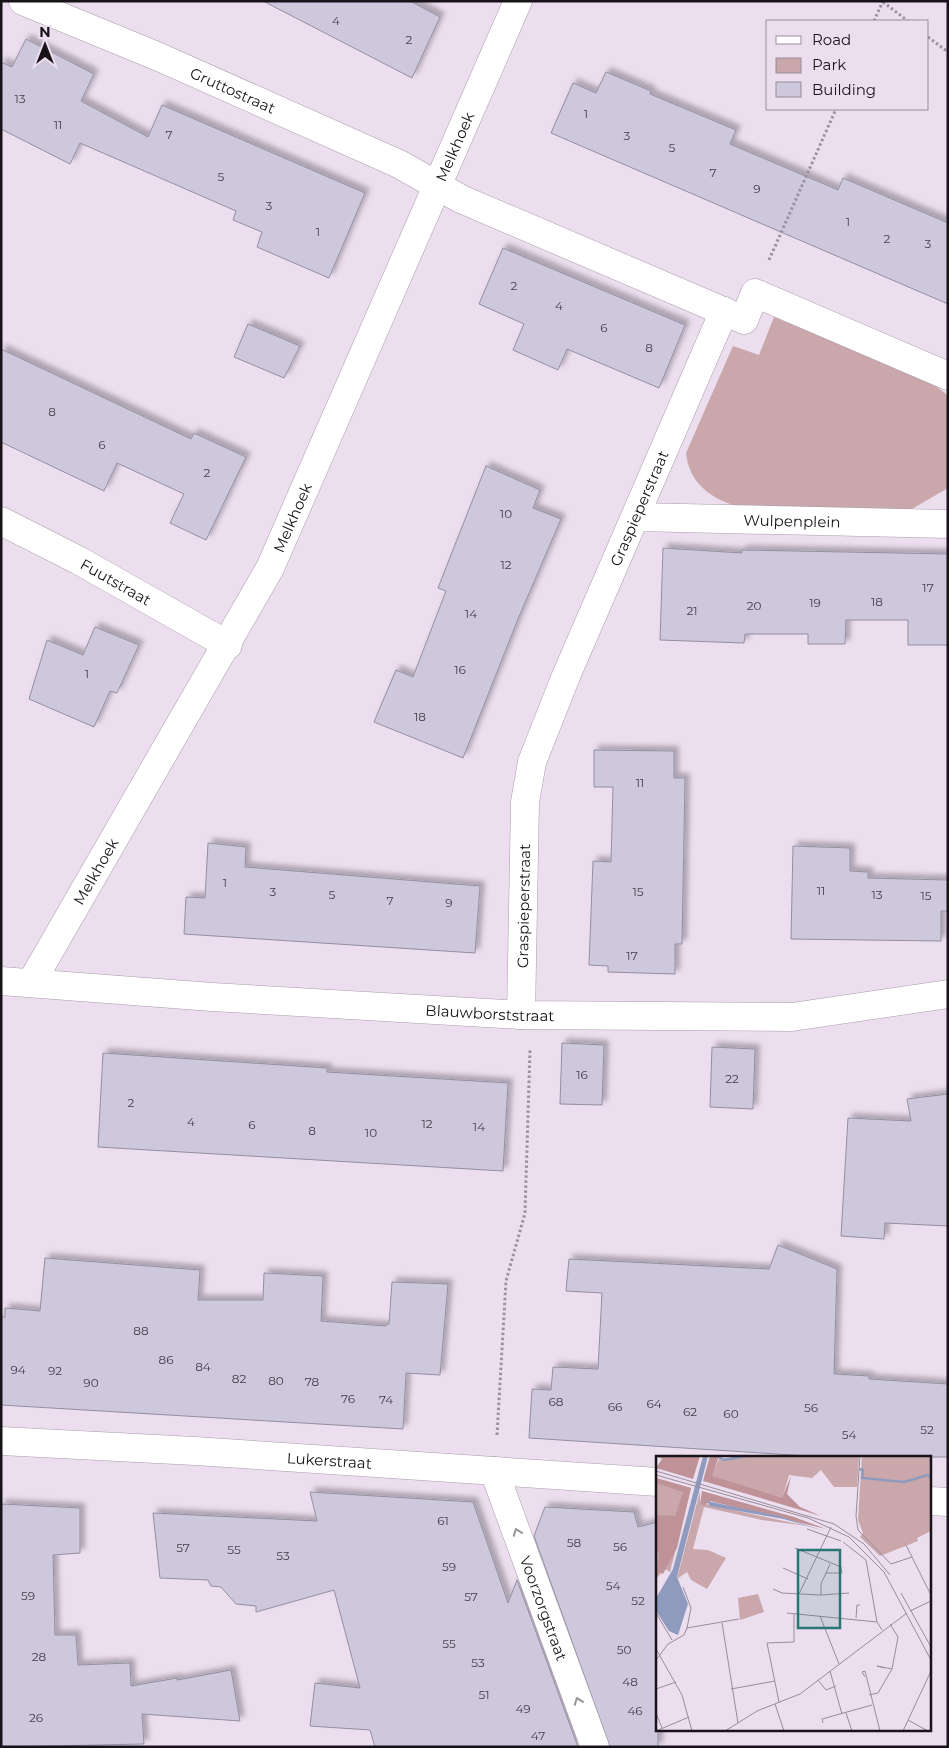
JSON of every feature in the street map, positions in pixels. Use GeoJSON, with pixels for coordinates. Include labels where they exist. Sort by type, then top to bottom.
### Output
{"type":"FeatureCollection","features":[{"type":"Feature","properties":{"kind":"street","name":"Gruttostraat"},"geometry":{"type":"LineString","coordinates":[[23,1],[159,56],[399,164],[437,186]]}},
{"type":"Feature","properties":{"kind":"street","name":"Melkhoek"},"geometry":{"type":"LineString","coordinates":[[31,983],[228,646],[270,568],[518,1]]}},
{"type":"Feature","properties":{"kind":"street"},"geometry":{"type":"LineString","coordinates":[[437,186],[461,199],[744,320],[755,293],[948,376]]}},
{"type":"Feature","properties":{"kind":"street","name":"Graspieperstraat"},"geometry":{"type":"LineString","coordinates":[[521,1015],[525,802],[532,762],[566,676],[724,311]]}},
{"type":"Feature","properties":{"kind":"street","name":"Wulpenplein"},"geometry":{"type":"LineString","coordinates":[[636,517],[948,524]]}},
{"type":"Feature","properties":{"kind":"street","name":"Fuutstraat"},"geometry":{"type":"LineString","coordinates":[[1,521],[78,560],[228,646]]}},
{"type":"Feature","properties":{"kind":"street"},"geometry":{"type":"LineString","coordinates":[[1,982],[31,983]]}},
{"type":"Feature","properties":{"kind":"street","name":"Blauwborststraat"},"geometry":{"type":"LineString","coordinates":[[31,983],[212,997],[521,1015],[792,1017],[948,994]]}},
{"type":"Feature","properties":{"kind":"street","name":"Lukerstraat"},"geometry":{"type":"LineString","coordinates":[[1,1441],[195,1451],[656,1482]]}},
{"type":"Feature","properties":{"kind":"street","name":"Voorzorgstraat"},"geometry":{"type":"LineString","coordinates":[[494,1471],[595,1747]]}},
{"type":"Feature","properties":{"kind":"street"},"geometry":{"type":"LineString","coordinates":[[932,1501],[948,1502]]}},
{"type":"Feature","properties":{"kind":"path"},"geometry":{"type":"LineString","coordinates":[[874,20],[883,2],[907,20]]}},
{"type":"Feature","properties":{"kind":"path"},"geometry":{"type":"LineString","coordinates":[[929,38],[948,52]]}},
{"type":"Feature","properties":{"kind":"path"},"geometry":{"type":"LineString","coordinates":[[755,293],[836,110]]}},
{"type":"Feature","properties":{"kind":"path"},"geometry":{"type":"LineString","coordinates":[[494,1471],[506,1281],[525,1213],[530,1048],[528,1032],[521,1015]]}},
{"type":"Feature","properties":{"kind":"green space"},"geometry":{"type":"Polygon","coordinates":[[[774,317],[926,379],[945,393],[948,398],[948,488],[910,510],[739,507],[719,499],[703,488],[692,473],[686,453],[733,346],[759,355],[774,317]]]}},
{"type":"Feature","properties":{"kind":"building"},"geometry":{"type":"Polygon","coordinates":[[[263,1],[410,1],[440,17],[412,78],[263,1]]]}},
{"type":"Feature","properties":{"kind":"building"},"geometry":{"type":"Polygon","coordinates":[[[26,39],[94,74],[81,101],[148,137],[162,105],[365,193],[329,278],[257,247],[262,232],[233,220],[236,211],[80,143],[70,164],[1,129],[1,62],[12,67],[26,39]]]}},
{"type":"Feature","properties":{"kind":"building"},"geometry":{"type":"Polygon","coordinates":[[[606,72],[651,91],[650,94],[736,130],[730,144],[838,190],[843,178],[948,223],[948,304],[551,133],[573,83],[596,93],[606,72]]]}},
{"type":"Feature","properties":{"kind":"building"},"geometry":{"type":"Polygon","coordinates":[[[503,248],[685,325],[659,388],[567,349],[558,370],[513,350],[524,324],[479,304],[503,248]]]}},
{"type":"Feature","properties":{"kind":"building"},"geometry":{"type":"Polygon","coordinates":[[[248,324],[300,346],[284,378],[234,357],[248,324]]]}},
{"type":"Feature","properties":{"kind":"building"},"geometry":{"type":"Polygon","coordinates":[[[1,349],[191,439],[194,433],[246,457],[206,540],[170,523],[184,494],[117,463],[104,491],[1,442],[1,349]]]}},
{"type":"Feature","properties":{"kind":"building"},"geometry":{"type":"Polygon","coordinates":[[[486,466],[540,490],[533,508],[561,519],[518,619],[463,758],[374,722],[396,670],[413,677],[446,591],[438,588],[486,466]]]}},
{"type":"Feature","properties":{"kind":"building"},"geometry":{"type":"Polygon","coordinates":[[[663,548],[742,553],[742,550],[948,554],[948,645],[908,645],[908,620],[846,620],[845,644],[808,644],[808,634],[745,634],[744,643],[660,640],[663,548]]]}},
{"type":"Feature","properties":{"kind":"building"},"geometry":{"type":"Polygon","coordinates":[[[95,627],[139,645],[117,693],[110,691],[94,727],[29,699],[47,640],[83,655],[95,627]]]}},
{"type":"Feature","properties":{"kind":"building"},"geometry":{"type":"Polygon","coordinates":[[[594,750],[674,751],[674,778],[685,778],[682,944],[675,944],[675,974],[608,972],[608,966],[589,965],[593,861],[611,862],[613,787],[594,787],[594,750]]]}},
{"type":"Feature","properties":{"kind":"building"},"geometry":{"type":"Polygon","coordinates":[[[208,843],[246,847],[245,867],[480,886],[475,953],[184,934],[186,897],[205,898],[208,843]]]}},
{"type":"Feature","properties":{"kind":"building"},"geometry":{"type":"Polygon","coordinates":[[[793,846],[850,848],[850,871],[868,872],[868,878],[948,880],[948,911],[941,911],[941,941],[791,939],[793,846]]]}},
{"type":"Feature","properties":{"kind":"building"},"geometry":{"type":"Polygon","coordinates":[[[562,1043],[604,1045],[602,1105],[560,1104],[562,1043]]]}},
{"type":"Feature","properties":{"kind":"building"},"geometry":{"type":"Polygon","coordinates":[[[712,1047],[755,1049],[753,1109],[710,1107],[712,1047]]]}},
{"type":"Feature","properties":{"kind":"building"},"geometry":{"type":"Polygon","coordinates":[[[103,1053],[327,1068],[327,1072],[508,1083],[503,1171],[98,1147],[103,1053]]]}},
{"type":"Feature","properties":{"kind":"building"},"geometry":{"type":"Polygon","coordinates":[[[948,1094],[948,1226],[885,1223],[884,1239],[841,1236],[848,1118],[911,1121],[907,1099],[948,1094]]]}},
{"type":"Feature","properties":{"kind":"building"},"geometry":{"type":"Polygon","coordinates":[[[778,1245],[837,1269],[834,1374],[869,1376],[869,1379],[948,1384],[948,1457],[808,1456],[529,1438],[532,1389],[551,1390],[553,1367],[598,1369],[602,1293],[566,1291],[569,1259],[769,1269],[778,1245]]]}},
{"type":"Feature","properties":{"kind":"building"},"geometry":{"type":"Polygon","coordinates":[[[45,1258],[200,1270],[198,1300],[263,1300],[264,1273],[323,1276],[321,1321],[385,1326],[389,1324],[392,1282],[448,1284],[440,1375],[406,1373],[403,1429],[1,1405],[1,1317],[5,1317],[5,1308],[40,1311],[45,1258]]]}},
{"type":"Feature","properties":{"kind":"building"},"geometry":{"type":"Polygon","coordinates":[[[310,1492],[473,1502],[508,1603],[517,1580],[578,1747],[375,1747],[370,1730],[310,1726],[315,1683],[360,1688],[334,1590],[256,1612],[256,1606],[236,1604],[221,1587],[211,1586],[208,1580],[160,1578],[153,1513],[317,1521],[310,1492]]]}},
{"type":"Feature","properties":{"kind":"building"},"geometry":{"type":"Polygon","coordinates":[[[1,1504],[80,1508],[80,1553],[53,1555],[55,1635],[76,1635],[78,1665],[130,1663],[131,1686],[231,1670],[240,1721],[142,1714],[144,1744],[1,1747],[1,1504]]]}},
{"type":"Feature","properties":{"kind":"building"},"geometry":{"type":"Polygon","coordinates":[[[545,1507],[634,1512],[638,1527],[656,1522],[656,1730],[658,1730],[658,1747],[610,1747],[534,1536],[545,1507]]]}}]}
